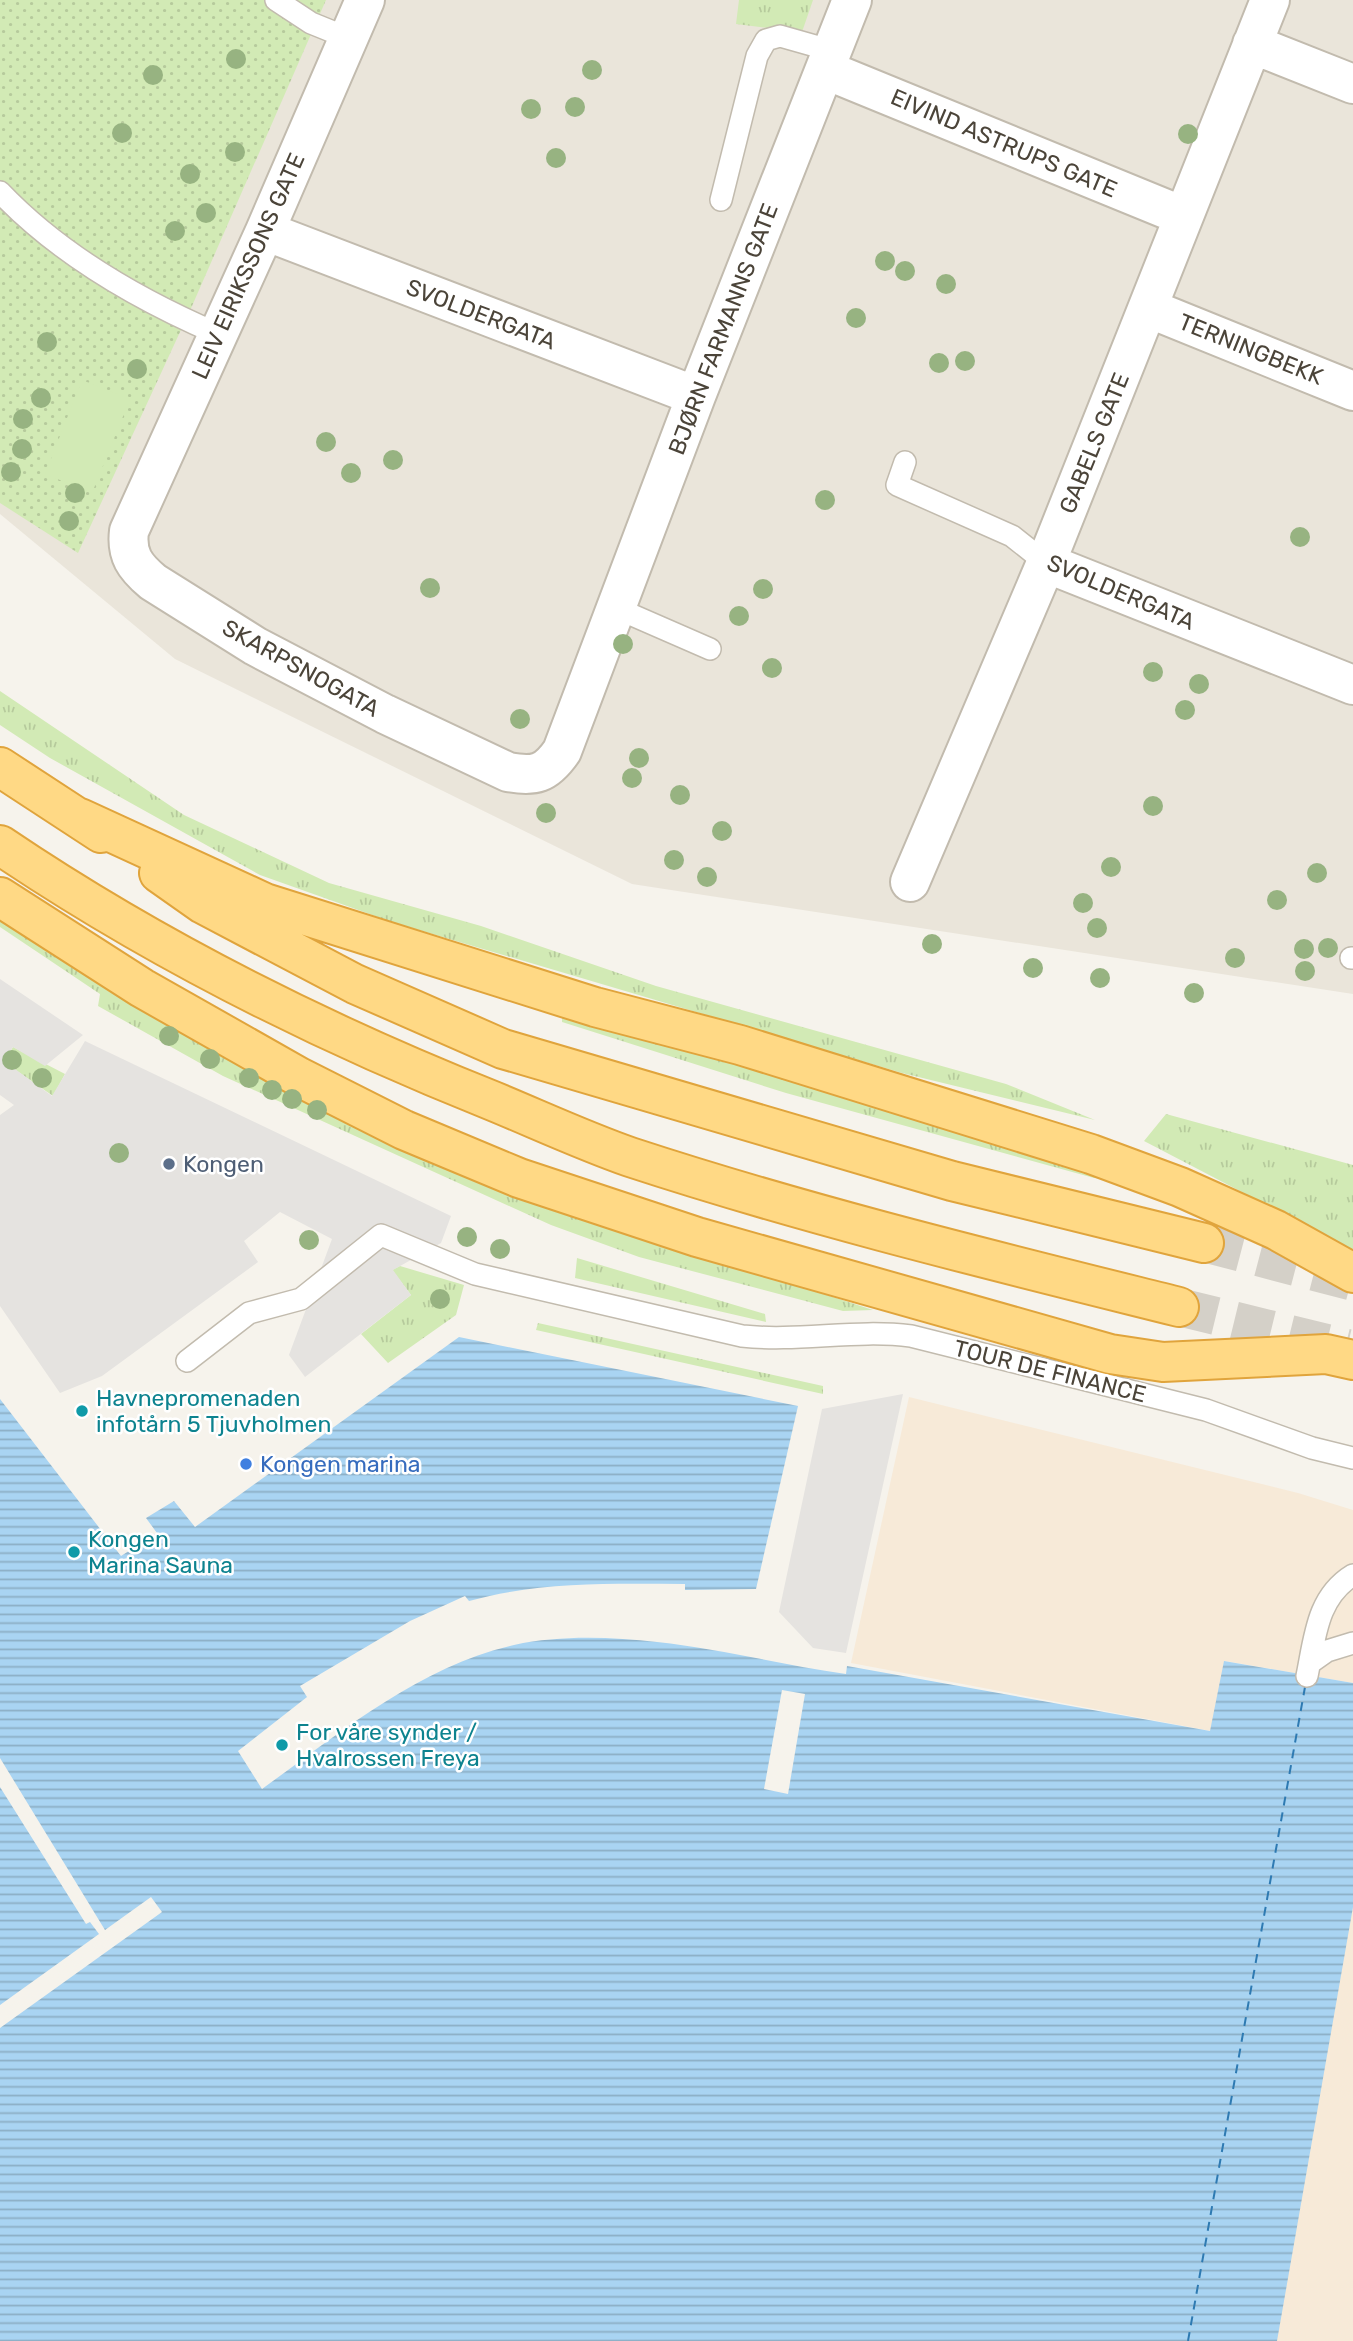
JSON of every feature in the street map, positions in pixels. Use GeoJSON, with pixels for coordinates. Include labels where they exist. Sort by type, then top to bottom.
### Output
{"type":"FeatureCollection","features":[{"type":"Feature","properties":{"kind":"highway"},"geometry":{"type":"LineString","coordinates":[[0,767],[80,818],[203,904],[355,984],[503,1049],[952,1181],[1204,1243]]}},
{"type":"Feature","properties":{"kind":"highway"},"geometry":{"type":"LineString","coordinates":[[80,818],[265,903],[595,1007],[740,1045],[1091,1154],[1180,1187],[1276,1230],[1353,1273]]}},
{"type":"Feature","properties":{"kind":"highway"},"geometry":{"type":"LineString","coordinates":[[0,845],[170,948],[320,1028],[392,1061],[627,1156],[942,1247],[1180,1307]]}},
{"type":"Feature","properties":{"kind":"highway"},"geometry":{"type":"LineString","coordinates":[[0,897],[142,988],[299,1077],[404,1129],[519,1178],[709,1241],[1110,1354],[1163,1363],[1326,1354],[1353,1360]]}},
{"type":"Feature","properties":{"kind":"street","name":"LEIV EIRIKSSONS GATE"},"geometry":{"type":"LineString","coordinates":[[129,531],[265,231],[365,0]]}},
{"type":"Feature","properties":{"kind":"street","name":"BJØRN FARMANNS GATE"},"geometry":{"type":"LineString","coordinates":[[508,772],[540,775],[552,766],[562,751],[696,396],[852,0]]}},
{"type":"Feature","properties":{"kind":"street","name":"GABELS GATE"},"geometry":{"type":"LineString","coordinates":[[910,882],[1046,563],[1270,0]]}},
{"type":"Feature","properties":{"kind":"street"},"geometry":{"type":"LineString","coordinates":[[1252,44],[1353,84]]}},
{"type":"Feature","properties":{"kind":"street","name":"EIVIND ASTRUPS GATE"},"geometry":{"type":"LineString","coordinates":[[830,60],[1183,216]]}},
{"type":"Feature","properties":{"kind":"street","name":"SVOLDERGATA"},"geometry":{"type":"LineString","coordinates":[[265,231],[696,396]]}},
{"type":"Feature","properties":{"kind":"street","name":"TERNINGBEKK"},"geometry":{"type":"LineString","coordinates":[[1148,308],[1353,391]]}},
{"type":"Feature","properties":{"kind":"street","name":"SKARPSNOGATA"},"geometry":{"type":"LineString","coordinates":[[129,531],[130,558],[139,571],[153,582],[255,646],[386,714],[508,772]]}},
{"type":"Feature","properties":{"kind":"street","name":"SVOLDERGATA"},"geometry":{"type":"LineString","coordinates":[[1046,563],[1353,685]]}},
{"type":"Feature","properties":{"kind":"lane"},"geometry":{"type":"LineString","coordinates":[[276,0],[311,23],[348,38]]}},
{"type":"Feature","properties":{"kind":"lane"},"geometry":{"type":"LineString","coordinates":[[720,200],[757,56],[766,40],[780,36],[830,60]]}},
{"type":"Feature","properties":{"kind":"lane"},"geometry":{"type":"LineString","coordinates":[[0,192],[64,248],[111,279],[218,334]]}},
{"type":"Feature","properties":{"kind":"lane","name":"SVOLDERGATA"},"geometry":{"type":"LineString","coordinates":[[905,462],[897,485],[1012,536],[1046,563]]}},
{"type":"Feature","properties":{"kind":"lane"},"geometry":{"type":"LineString","coordinates":[[616,608],[710,649]]}},
{"type":"Feature","properties":{"kind":"lane","name":"TOUR DE FINANCE"},"geometry":{"type":"LineString","coordinates":[[187,1361],[249,1313],[301,1299],[381,1236],[475,1274],[742,1336],[811,1338],[885,1333],[911,1336],[1206,1410],[1353,1458]]}},
{"type":"Feature","properties":{"kind":"lane"},"geometry":{"type":"LineString","coordinates":[[1353,1575],[1327,1597],[1308,1669],[1327,1651],[1353,1643]]}},
{"type":"Feature","properties":{"kind":"shaded area"},"geometry":{"type":"Polygon","coordinates":[[[0,0],[1353,0],[1353,994],[632,884],[175,659],[0,514],[0,0]]]}},
{"type":"Feature","properties":{"kind":"shaded area","name":"Kongen"},"geometry":{"type":"Polygon","coordinates":[[[0,979],[83,1035],[45,1066],[13,1047],[4,1061],[52,1096],[85,1041],[451,1216],[441,1243],[393,1270],[411,1295],[305,1377],[289,1355],[332,1239],[280,1212],[244,1241],[258,1262],[102,1376],[60,1393],[0,1306],[0,1115],[14,1105],[0,1095],[0,979]]]}},
{"type":"Feature","properties":{"kind":"shaded area"},"geometry":{"type":"Polygon","coordinates":[[[903,1394],[846,1653],[813,1648],[779,1612],[822,1409],[903,1394]]]}},
{"type":"Feature","properties":{"kind":"shaded area"},"geometry":{"type":"Polygon","coordinates":[[[909,1397],[1298,1493],[1353,1510],[1353,1683],[1225,1661],[1211,1731],[851,1663],[909,1397]]]}},
{"type":"Feature","properties":{"kind":"shaded area"},"geometry":{"type":"Polygon","coordinates":[[[1353,1827],[1353,2341],[1271,2341],[1353,1827]]]}},
{"type":"Feature","properties":{"kind":"green space"},"geometry":{"type":"Polygon","coordinates":[[[0,0],[326,0],[192,306],[78,553],[0,503],[0,0]]]}},
{"type":"Feature","properties":{"kind":"green space"},"geometry":{"type":"Polygon","coordinates":[[[739,0],[813,0],[802,32],[736,24],[739,0]]]}},
{"type":"Feature","properties":{"kind":"green space"},"geometry":{"type":"Polygon","coordinates":[[[82,380],[130,399],[92,493],[45,474],[82,380]]]}},
{"type":"Feature","properties":{"kind":"green space"},"geometry":{"type":"Polygon","coordinates":[[[0,691],[184,815],[329,883],[481,926],[656,986],[1006,1084],[1095,1120],[902,1073],[392,922],[260,875],[50,758],[0,725],[0,691]]]}},
{"type":"Feature","properties":{"kind":"green space"},"geometry":{"type":"Polygon","coordinates":[[[0,914],[570,1212],[873,1310],[843,1311],[639,1257],[551,1225],[223,1076],[98,1006],[100,994],[0,927],[0,914]]]}},
{"type":"Feature","properties":{"kind":"green space"},"geometry":{"type":"Polygon","coordinates":[[[562,1014],[665,1039],[1136,1181],[1094,1178],[786,1093],[562,1022],[562,1014]]]}},
{"type":"Feature","properties":{"kind":"green space"},"geometry":{"type":"Polygon","coordinates":[[[13,1047],[65,1074],[53,1096],[4,1062],[13,1047]]]}},
{"type":"Feature","properties":{"kind":"green space"},"geometry":{"type":"Polygon","coordinates":[[[1166,1114],[1353,1165],[1353,1250],[1144,1141],[1166,1114]]]}},
{"type":"Feature","properties":{"kind":"green space"},"geometry":{"type":"Polygon","coordinates":[[[577,1258],[765,1314],[766,1322],[575,1278],[577,1258]]]}},
{"type":"Feature","properties":{"kind":"green space"},"geometry":{"type":"Polygon","coordinates":[[[400,1266],[464,1285],[456,1315],[388,1363],[361,1334],[411,1295],[392,1270],[400,1266]]]}},
{"type":"Feature","properties":{"kind":"green space"},"geometry":{"type":"Polygon","coordinates":[[[538,1323],[823,1386],[823,1394],[536,1330],[538,1323]]]}},
{"type":"Feature","properties":{"kind":"water"},"geometry":{"type":"Polygon","coordinates":[[[459,1337],[798,1406],[756,1589],[685,1590],[685,1584],[603,1584],[523,1590],[469,1601],[465,1596],[410,1621],[300,1686],[307,1697],[238,1751],[262,1789],[350,1725],[413,1685],[479,1655],[514,1645],[568,1638],[657,1642],[846,1674],[847,1666],[1210,1731],[1224,1661],[1353,1683],[1353,1907],[1277,2341],[0,2341],[0,1399],[121,1556],[157,1533],[146,1518],[174,1501],[195,1527],[459,1337]]]}},
{"type":"Feature","properties":{"kind":"pier"},"geometry":{"type":"Polygon","coordinates":[[[782,1690],[805,1694],[788,1794],[764,1789],[782,1690]]]}},
{"type":"Feature","properties":{"kind":"pier"},"geometry":{"type":"Polygon","coordinates":[[[0,1758],[105,1930],[151,1897],[162,1912],[0,2028],[0,2005],[99,1934],[90,1922],[86,1924],[0,1787],[0,1758]]]}},
{"type":"Feature","properties":{"kind":"ferry route"},"geometry":{"type":"LineString","coordinates":[[1188,2341],[1305,1687]]}},
{"type":"Feature","properties":{"kind":"tunnel"},"geometry":{"type":"LineString","coordinates":[[1204,1243],[1353,1282]]}},
{"type":"Feature","properties":{"kind":"tunnel"},"geometry":{"type":"LineString","coordinates":[[1179,1307],[1347,1348]]}},
{"type":"Feature","properties":{"kind":"place","name":"Kongen"},"geometry":{"type":"Point","coordinates":[169,1164]}},
{"type":"Feature","properties":{"kind":"place","name":"Havnepromenaden infotårn 5 Tjuvholmen"},"geometry":{"type":"Point","coordinates":[82,1411]}},
{"type":"Feature","properties":{"kind":"place","name":"Kongen marina"},"geometry":{"type":"Point","coordinates":[246,1464]}},
{"type":"Feature","properties":{"kind":"place","name":"Kongen Marina Sauna"},"geometry":{"type":"Point","coordinates":[74,1552]}},
{"type":"Feature","properties":{"kind":"place","name":"For våre synder / Hvalrossen Freya"},"geometry":{"type":"Point","coordinates":[282,1745]}}]}
